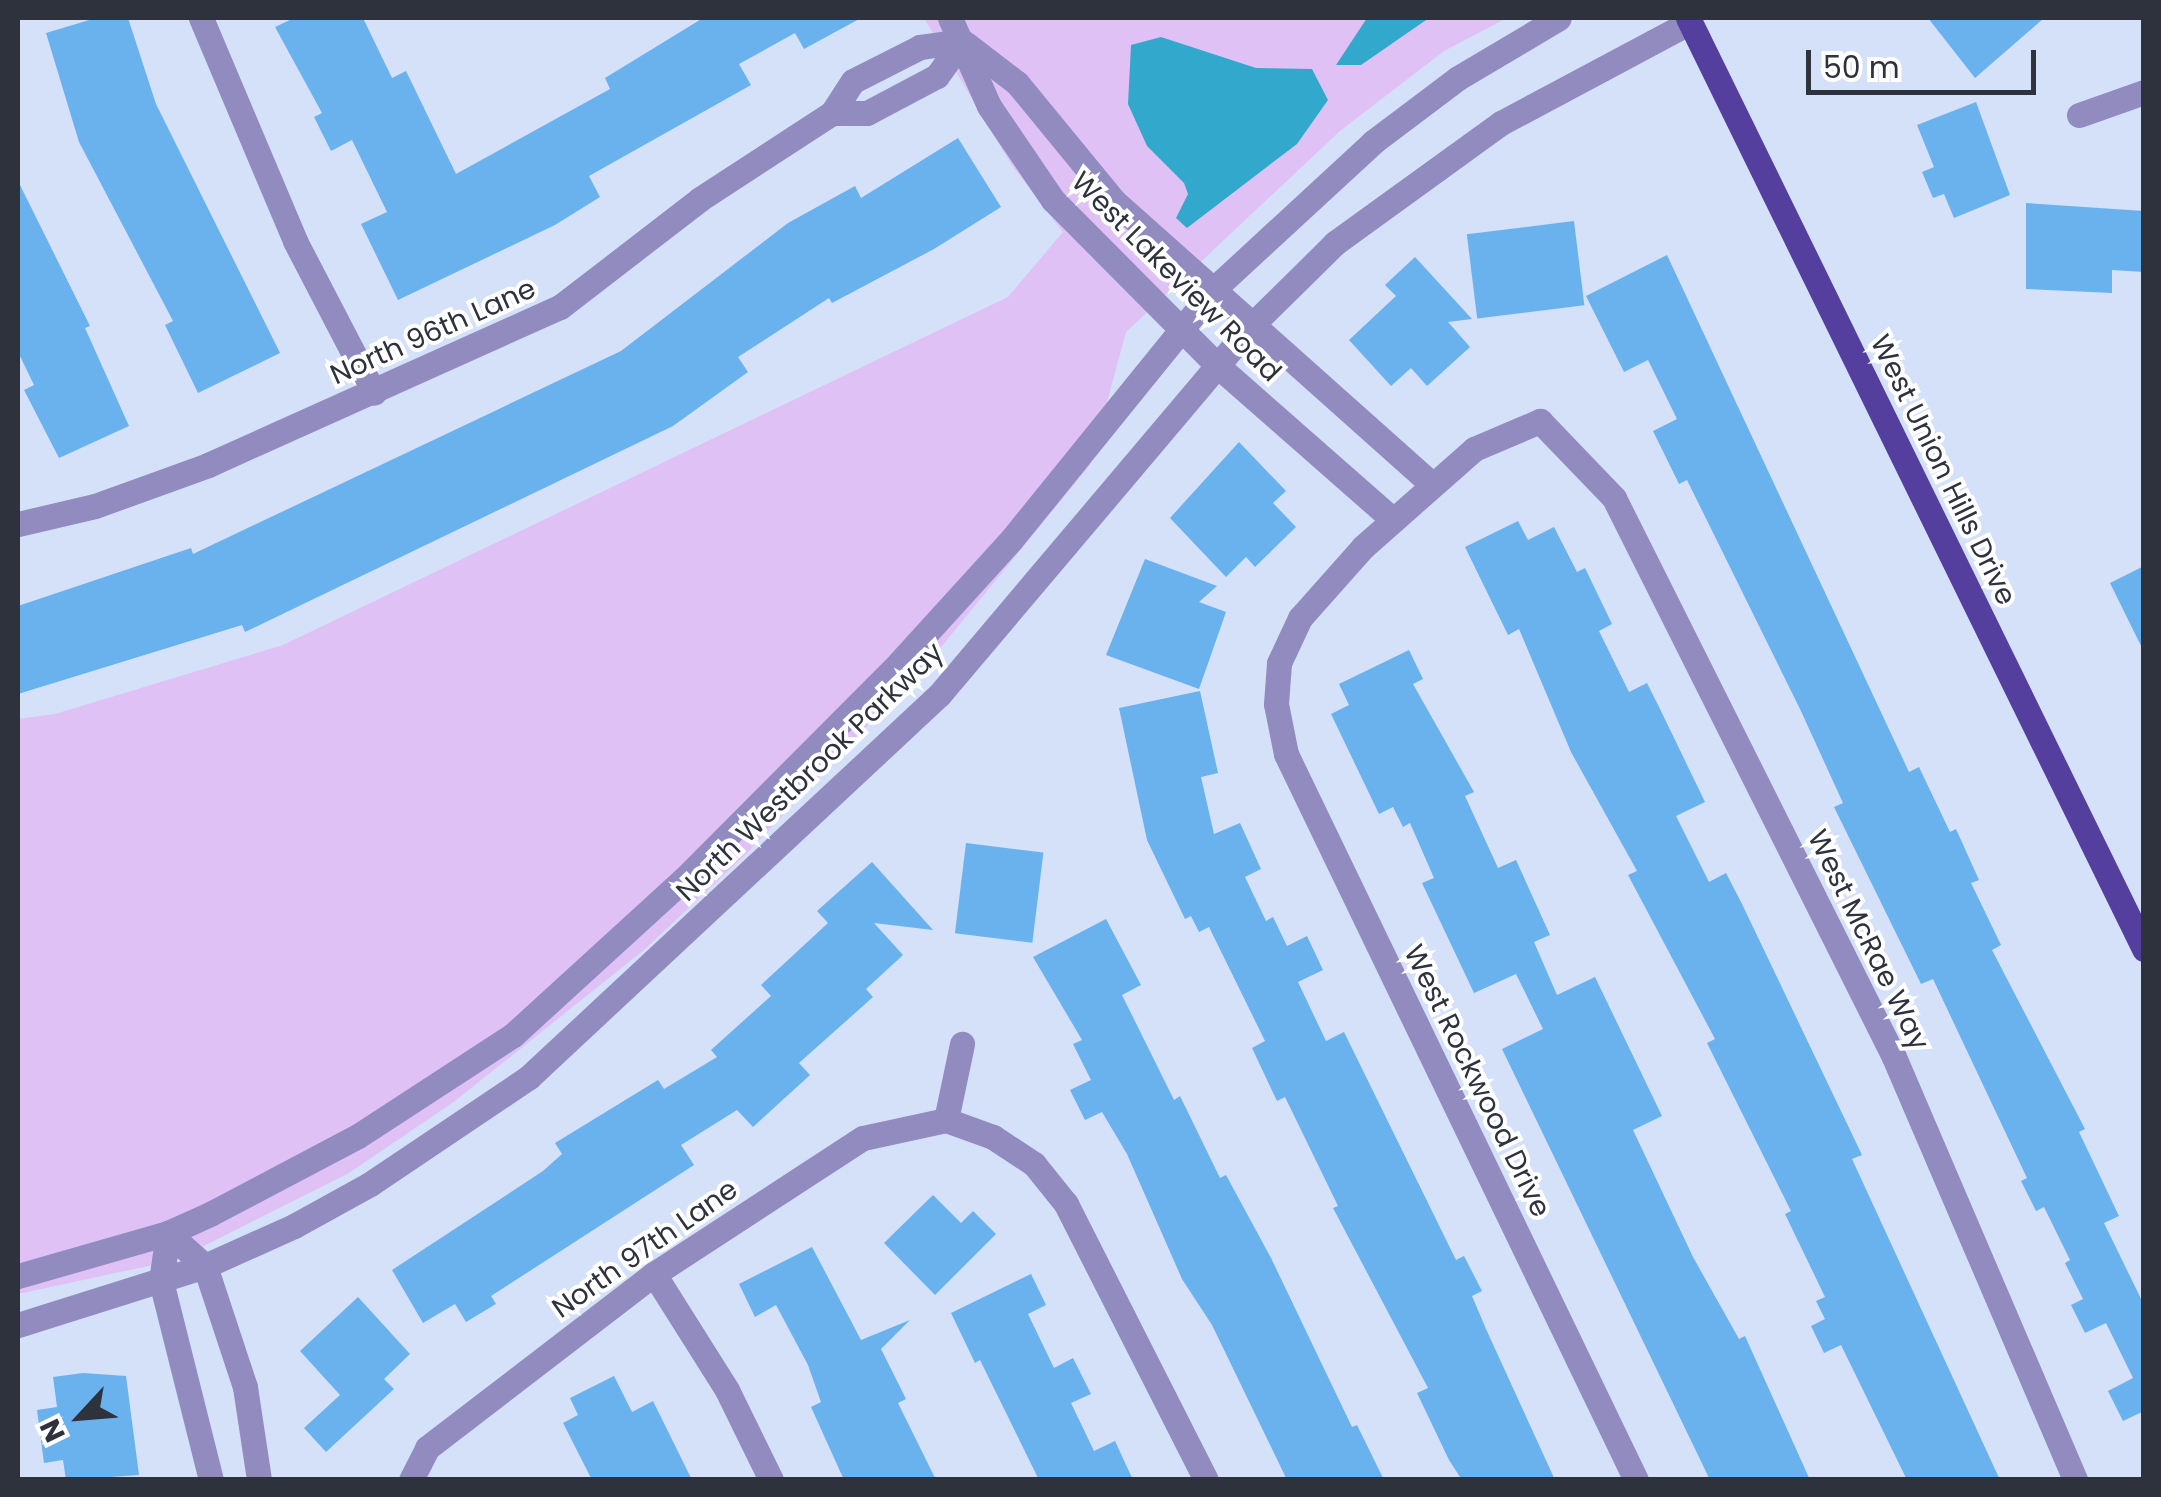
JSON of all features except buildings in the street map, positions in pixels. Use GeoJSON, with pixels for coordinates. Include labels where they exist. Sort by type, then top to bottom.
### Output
{"type":"FeatureCollection","features":[{"type":"Feature","properties":{"kind":"main road","name":"West Union Hills Drive"},"geometry":{"type":"LineString","coordinates":[[1689,20],[2144,949]]}},
{"type":"Feature","properties":{"kind":"street"},"geometry":{"type":"LineString","coordinates":[[201,18],[295,241],[374,393]]}},
{"type":"Feature","properties":{"kind":"street","name":"North Westbrook Parkway"},"geometry":{"type":"LineString","coordinates":[[18,1276],[168,1233],[358,1136],[513,1035],[712,852],[900,662],[1012,540],[1180,326],[1215,288],[1373,142],[1458,78],[1559,18]]}},
{"type":"Feature","properties":{"kind":"street","name":"North Westbrook Parkway"},"geometry":{"type":"LineString","coordinates":[[18,1324],[205,1266],[370,1184],[542,1065],[939,694],[1253,324],[1335,243],[1433,168],[1568,84],[1689,20]]}},
{"type":"Feature","properties":{"kind":"street","name":"North 96th Lane"},"geometry":{"type":"LineString","coordinates":[[18,524],[94,506],[208,465],[560,307],[700,199],[832,114],[868,113],[937,76],[956,29]]}},
{"type":"Feature","properties":{"kind":"street","name":"West Lakeview Road"},"geometry":{"type":"LineString","coordinates":[[956,29],[1017,83],[1114,201],[1433,485]]}},
{"type":"Feature","properties":{"kind":"street","name":"West Lakeview Road"},"geometry":{"type":"LineString","coordinates":[[956,29],[989,106],[1053,200],[1218,367],[1392,520]]}},
{"type":"Feature","properties":{"kind":"street"},"geometry":{"type":"LineString","coordinates":[[2079,116],[2144,92]]}},
{"type":"Feature","properties":{"kind":"street","name":"West McRae Way"},"geometry":{"type":"LineString","coordinates":[[1433,485],[1474,450],[1540,421],[1572,448],[1614,498],[1894,1057],[2074,1480]]}},
{"type":"Feature","properties":{"kind":"street"},"geometry":{"type":"LineString","coordinates":[[1392,520],[1433,485]]}},
{"type":"Feature","properties":{"kind":"street","name":"West Rockwood Drive"},"geometry":{"type":"LineString","coordinates":[[1392,520],[1300,618],[1280,663],[1276,704],[1286,754],[1636,1480]]}},
{"type":"Feature","properties":{"kind":"street"},"geometry":{"type":"LineString","coordinates":[[962,1044],[946,1120],[992,1137],[1034,1164],[1066,1204],[1206,1480]]}},
{"type":"Feature","properties":{"kind":"street","name":"North 97th Lane"},"geometry":{"type":"LineString","coordinates":[[411,1480],[427,1448],[654,1274],[863,1138],[946,1120]]}},
{"type":"Feature","properties":{"kind":"street"},"geometry":{"type":"LineString","coordinates":[[168,1233],[205,1266],[245,1388],[259,1480]]}},
{"type":"Feature","properties":{"kind":"street"},"geometry":{"type":"LineString","coordinates":[[168,1233],[161,1281],[212,1480]]}},
{"type":"Feature","properties":{"kind":"street"},"geometry":{"type":"LineString","coordinates":[[654,1274],[728,1390],[771,1480]]}},
{"type":"Feature","properties":{"kind":"shaded area"},"geometry":{"type":"Polygon","coordinates":[[[924,18],[1507,18],[1444,51],[1340,131],[1126,332],[1090,465],[942,646],[748,852],[644,950],[455,1101],[349,1173],[176,1260],[18,1294],[18,719],[55,714],[283,645],[1008,297],[1063,232],[1011,164],[924,18]]]}},
{"type":"Feature","properties":{"kind":"water"},"geometry":{"type":"Polygon","coordinates":[[[1367,18],[1429,18],[1361,65],[1336,65],[1367,18]]]}},
{"type":"Feature","properties":{"kind":"water"},"geometry":{"type":"Polygon","coordinates":[[[1161,37],[1256,68],[1312,69],[1328,100],[1297,144],[1187,228],[1176,218],[1188,194],[1184,183],[1147,146],[1128,104],[1131,45],[1161,37]]]}}]}
